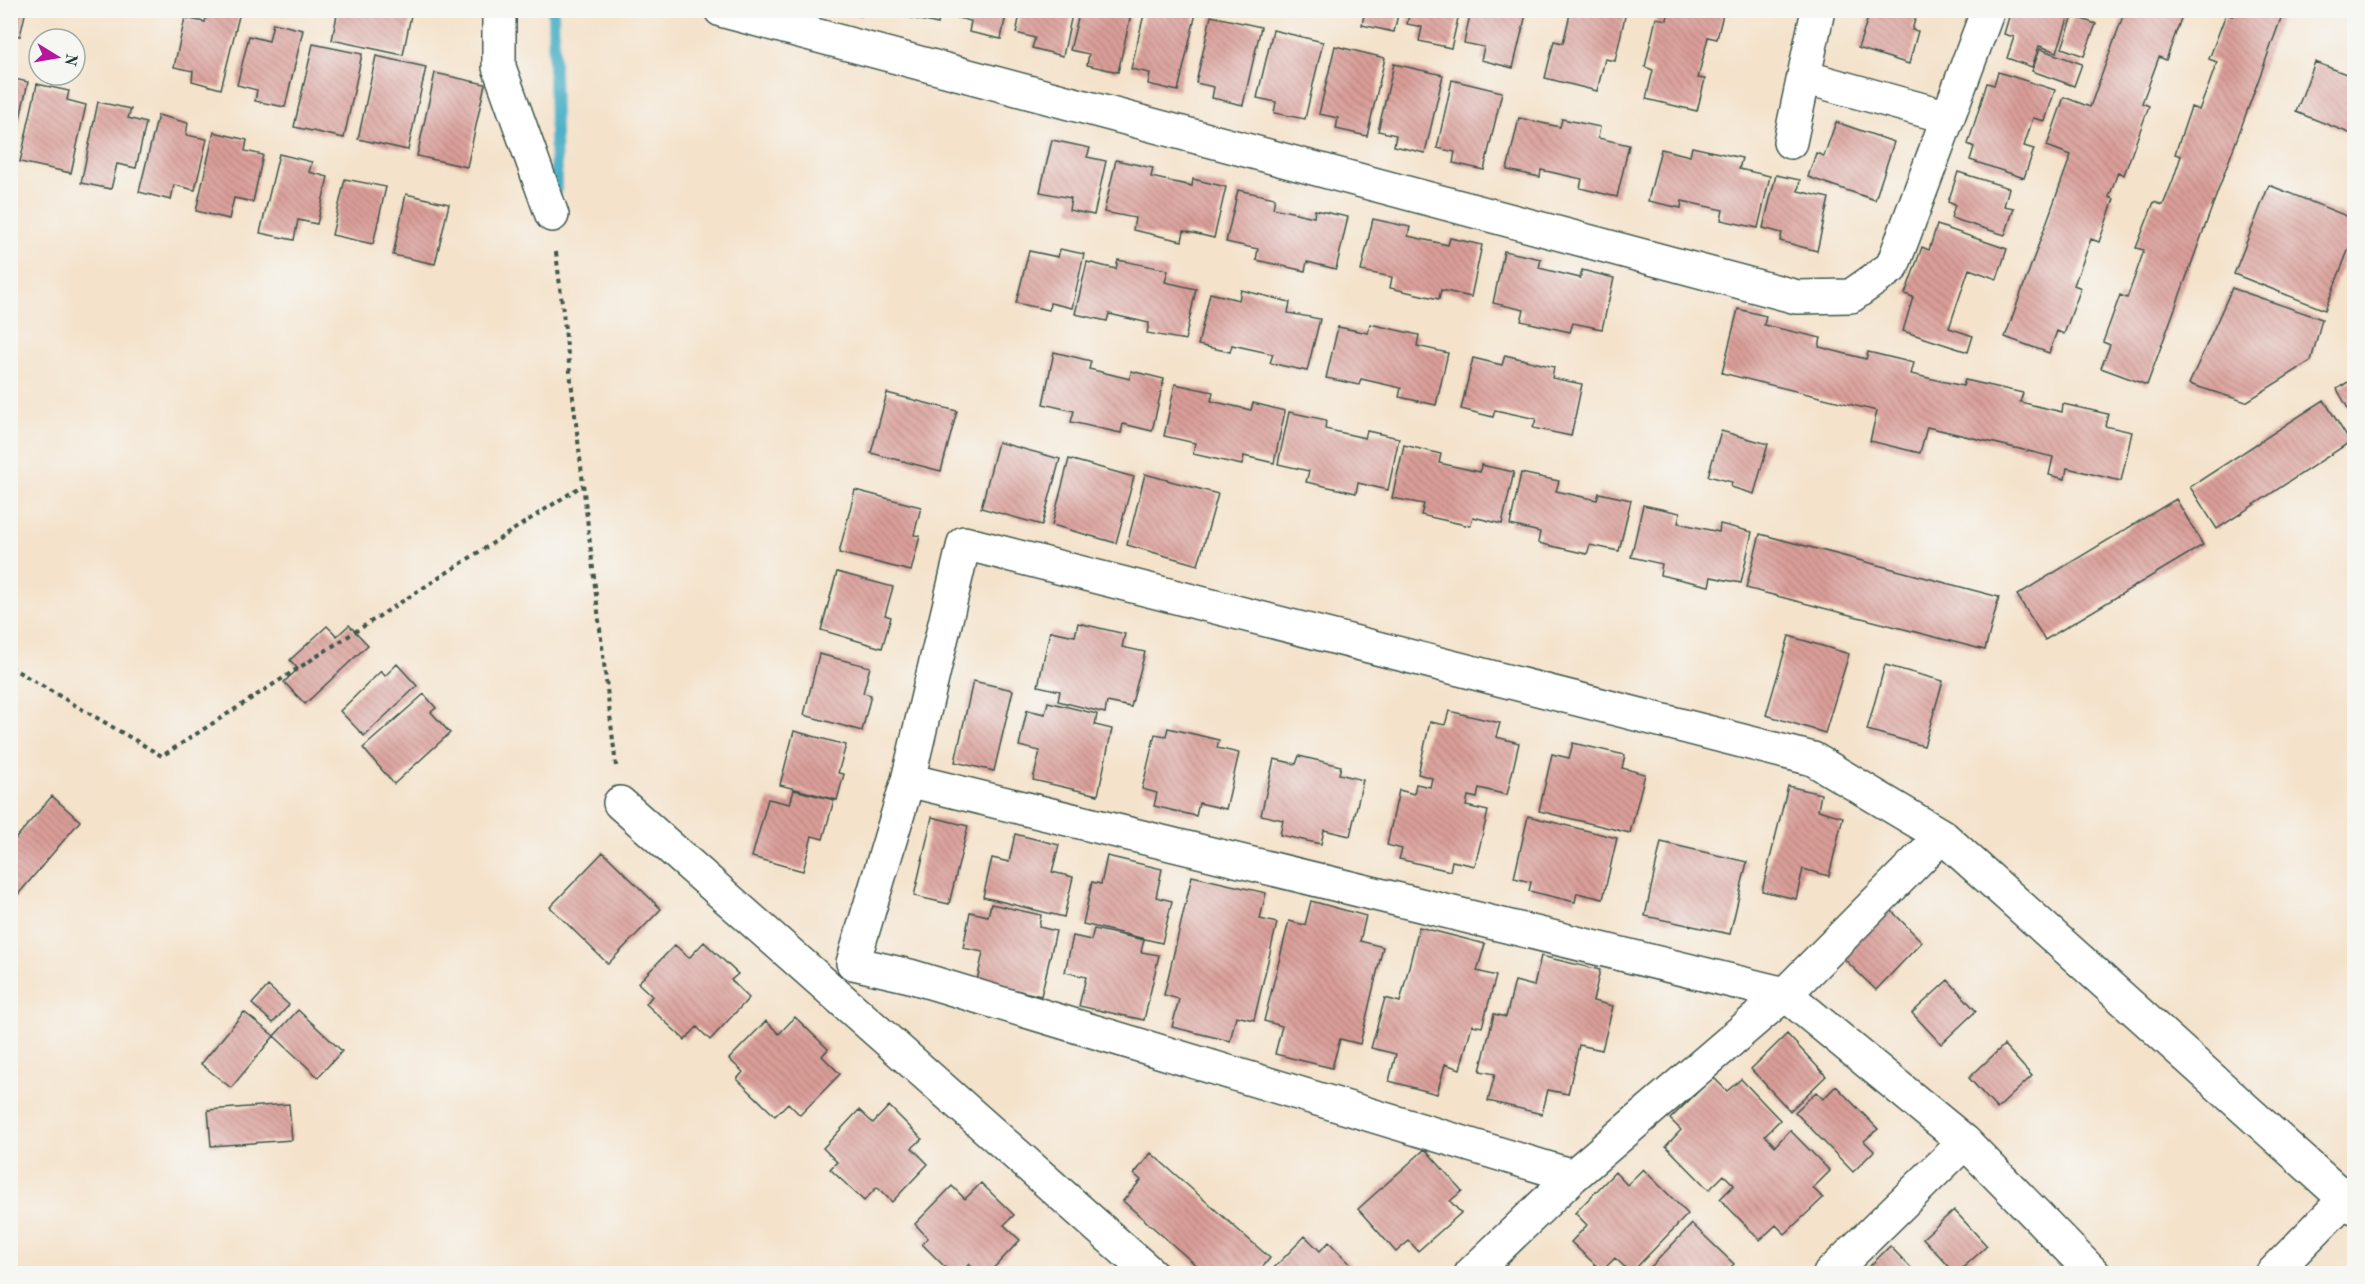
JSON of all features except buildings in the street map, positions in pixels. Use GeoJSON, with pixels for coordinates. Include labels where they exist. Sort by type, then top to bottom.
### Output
{"type":"FeatureCollection","features":[{"type":"Feature","properties":{"kind":"street"},"geometry":{"type":"LineString","coordinates":[[500,10],[499,67],[552,216]]}},
{"type":"Feature","properties":{"kind":"street"},"geometry":{"type":"LineString","coordinates":[[721,10],[1797,297],[1851,296],[1892,267],[1988,10]]}},
{"type":"Feature","properties":{"kind":"street"},"geometry":{"type":"LineString","coordinates":[[1790,142],[1818,10]]}},
{"type":"Feature","properties":{"kind":"street"},"geometry":{"type":"LineString","coordinates":[[1804,76],[1948,117]]}},
{"type":"Feature","properties":{"kind":"street"},"geometry":{"type":"LineString","coordinates":[[1573,1176],[910,976],[853,963],[908,780],[964,543],[1813,759],[1942,836],[2352,1198],[2272,1274]]}},
{"type":"Feature","properties":{"kind":"street"},"geometry":{"type":"LineString","coordinates":[[908,780],[1785,994],[1965,1142],[2094,1274]]}},
{"type":"Feature","properties":{"kind":"street"},"geometry":{"type":"LineString","coordinates":[[620,802],[1151,1274]]}},
{"type":"Feature","properties":{"kind":"street"},"geometry":{"type":"LineString","coordinates":[[1471,1274],[1573,1176],[1785,994],[1942,836]]}},
{"type":"Feature","properties":{"kind":"street"},"geometry":{"type":"LineString","coordinates":[[1830,1274],[1965,1142]]}},
{"type":"Feature","properties":{"kind":"path"},"geometry":{"type":"LineString","coordinates":[[552,216],[620,802]]}},
{"type":"Feature","properties":{"kind":"path"},"geometry":{"type":"LineString","coordinates":[[10,667],[162,756],[583,486]]}},
{"type":"Feature","properties":{"kind":"waterway"},"geometry":{"type":"LineString","coordinates":[[553,10],[556,190]]}}]}
